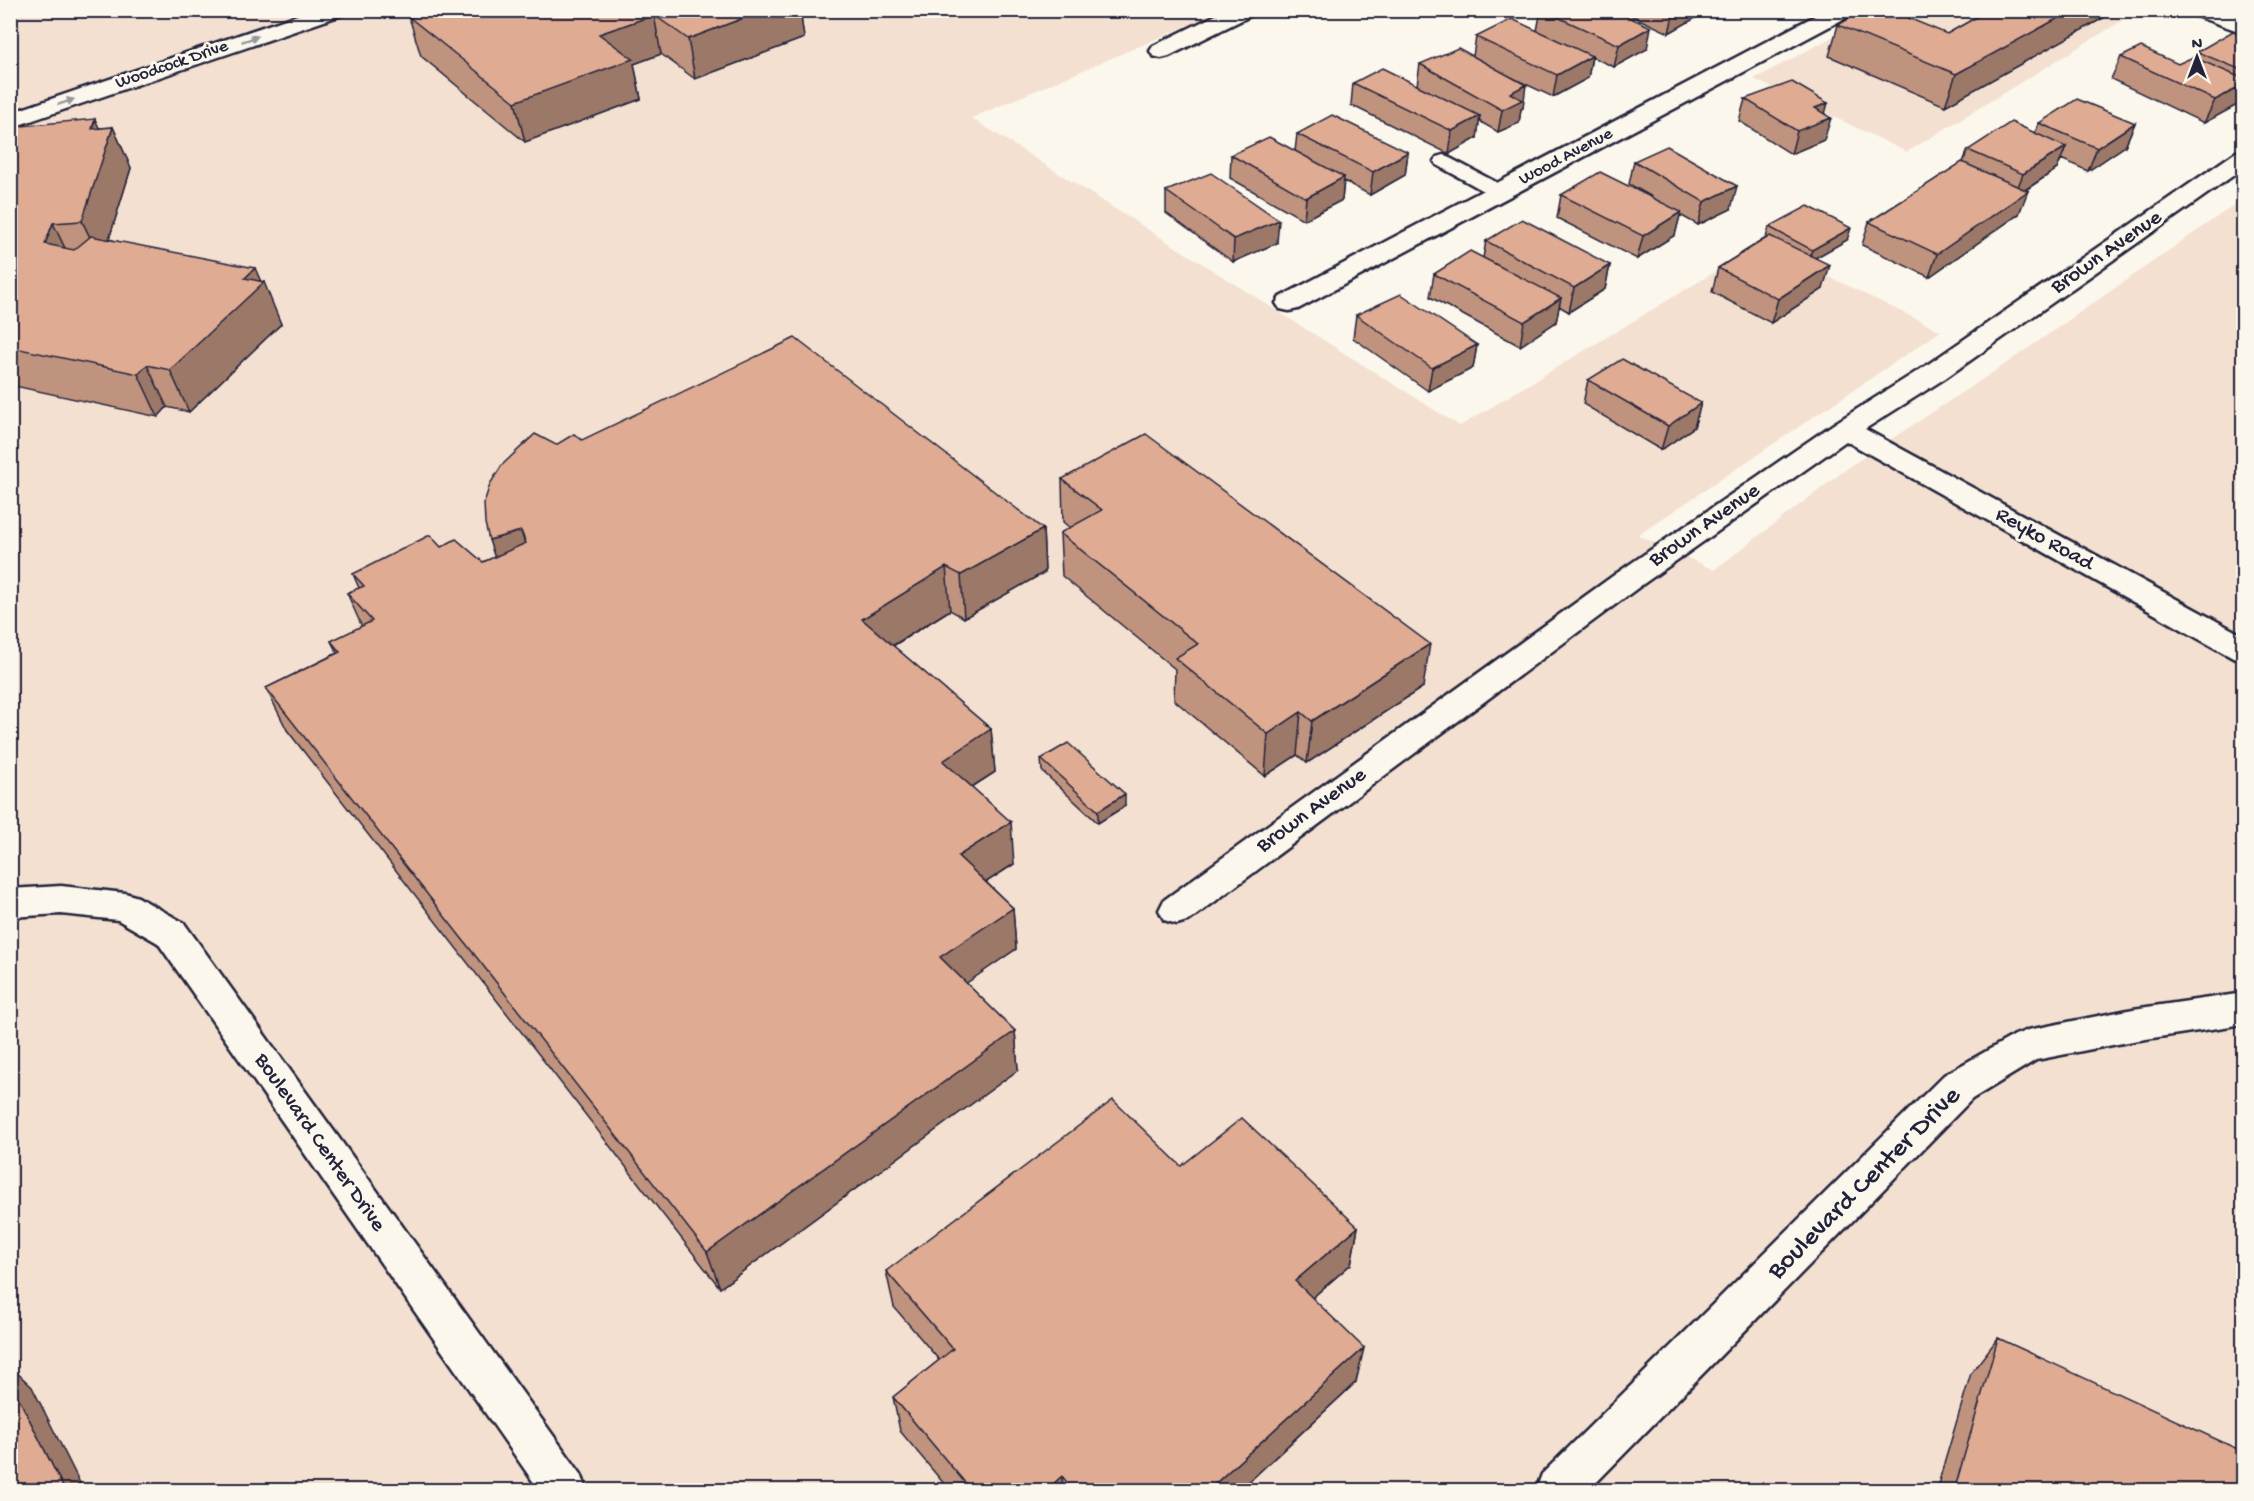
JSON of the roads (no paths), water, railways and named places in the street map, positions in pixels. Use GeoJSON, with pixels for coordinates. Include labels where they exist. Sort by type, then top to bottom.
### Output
{"type":"FeatureCollection","features":[{"type":"Feature","properties":{"kind":"street","name":"Woodcock Drive"},"geometry":{"type":"LineString","coordinates":[[177,42],[270,10]]}},
{"type":"Feature","properties":{"kind":"street","name":"Woodcock Drive"},"geometry":{"type":"LineString","coordinates":[[10,121],[334,10]]}},
{"type":"Feature","properties":{"kind":"street"},"geometry":{"type":"LineString","coordinates":[[1161,51],[1244,10]]}},
{"type":"Feature","properties":{"kind":"street","name":"Wood Avenue"},"geometry":{"type":"LineString","coordinates":[[1290,303],[1843,10]]}},
{"type":"Feature","properties":{"kind":"street"},"geometry":{"type":"LineString","coordinates":[[2201,10],[2244,27]]}},
{"type":"Feature","properties":{"kind":"street","name":"Brown Avenue"},"geometry":{"type":"LineString","coordinates":[[1177,910],[1628,580],[1845,429],[1934,373],[2244,157]]}},
{"type":"Feature","properties":{"kind":"street","name":"Reyko Road"},"geometry":{"type":"LineString","coordinates":[[1845,429],[2244,650]]}},
{"type":"Feature","properties":{"kind":"street","name":"Boulevard Center Drive"},"geometry":{"type":"LineString","coordinates":[[10,903],[62,900],[125,907],[171,933],[565,1491]]}},
{"type":"Feature","properties":{"kind":"street","name":"Boulevard Center Drive"},"geometry":{"type":"LineString","coordinates":[[1558,1491],[1958,1087],[2028,1046],[2244,1008]]}},
{"type":"Feature","properties":{"kind":"lane"},"geometry":{"type":"LineString","coordinates":[[1444,162],[1500,192]]}}]}
